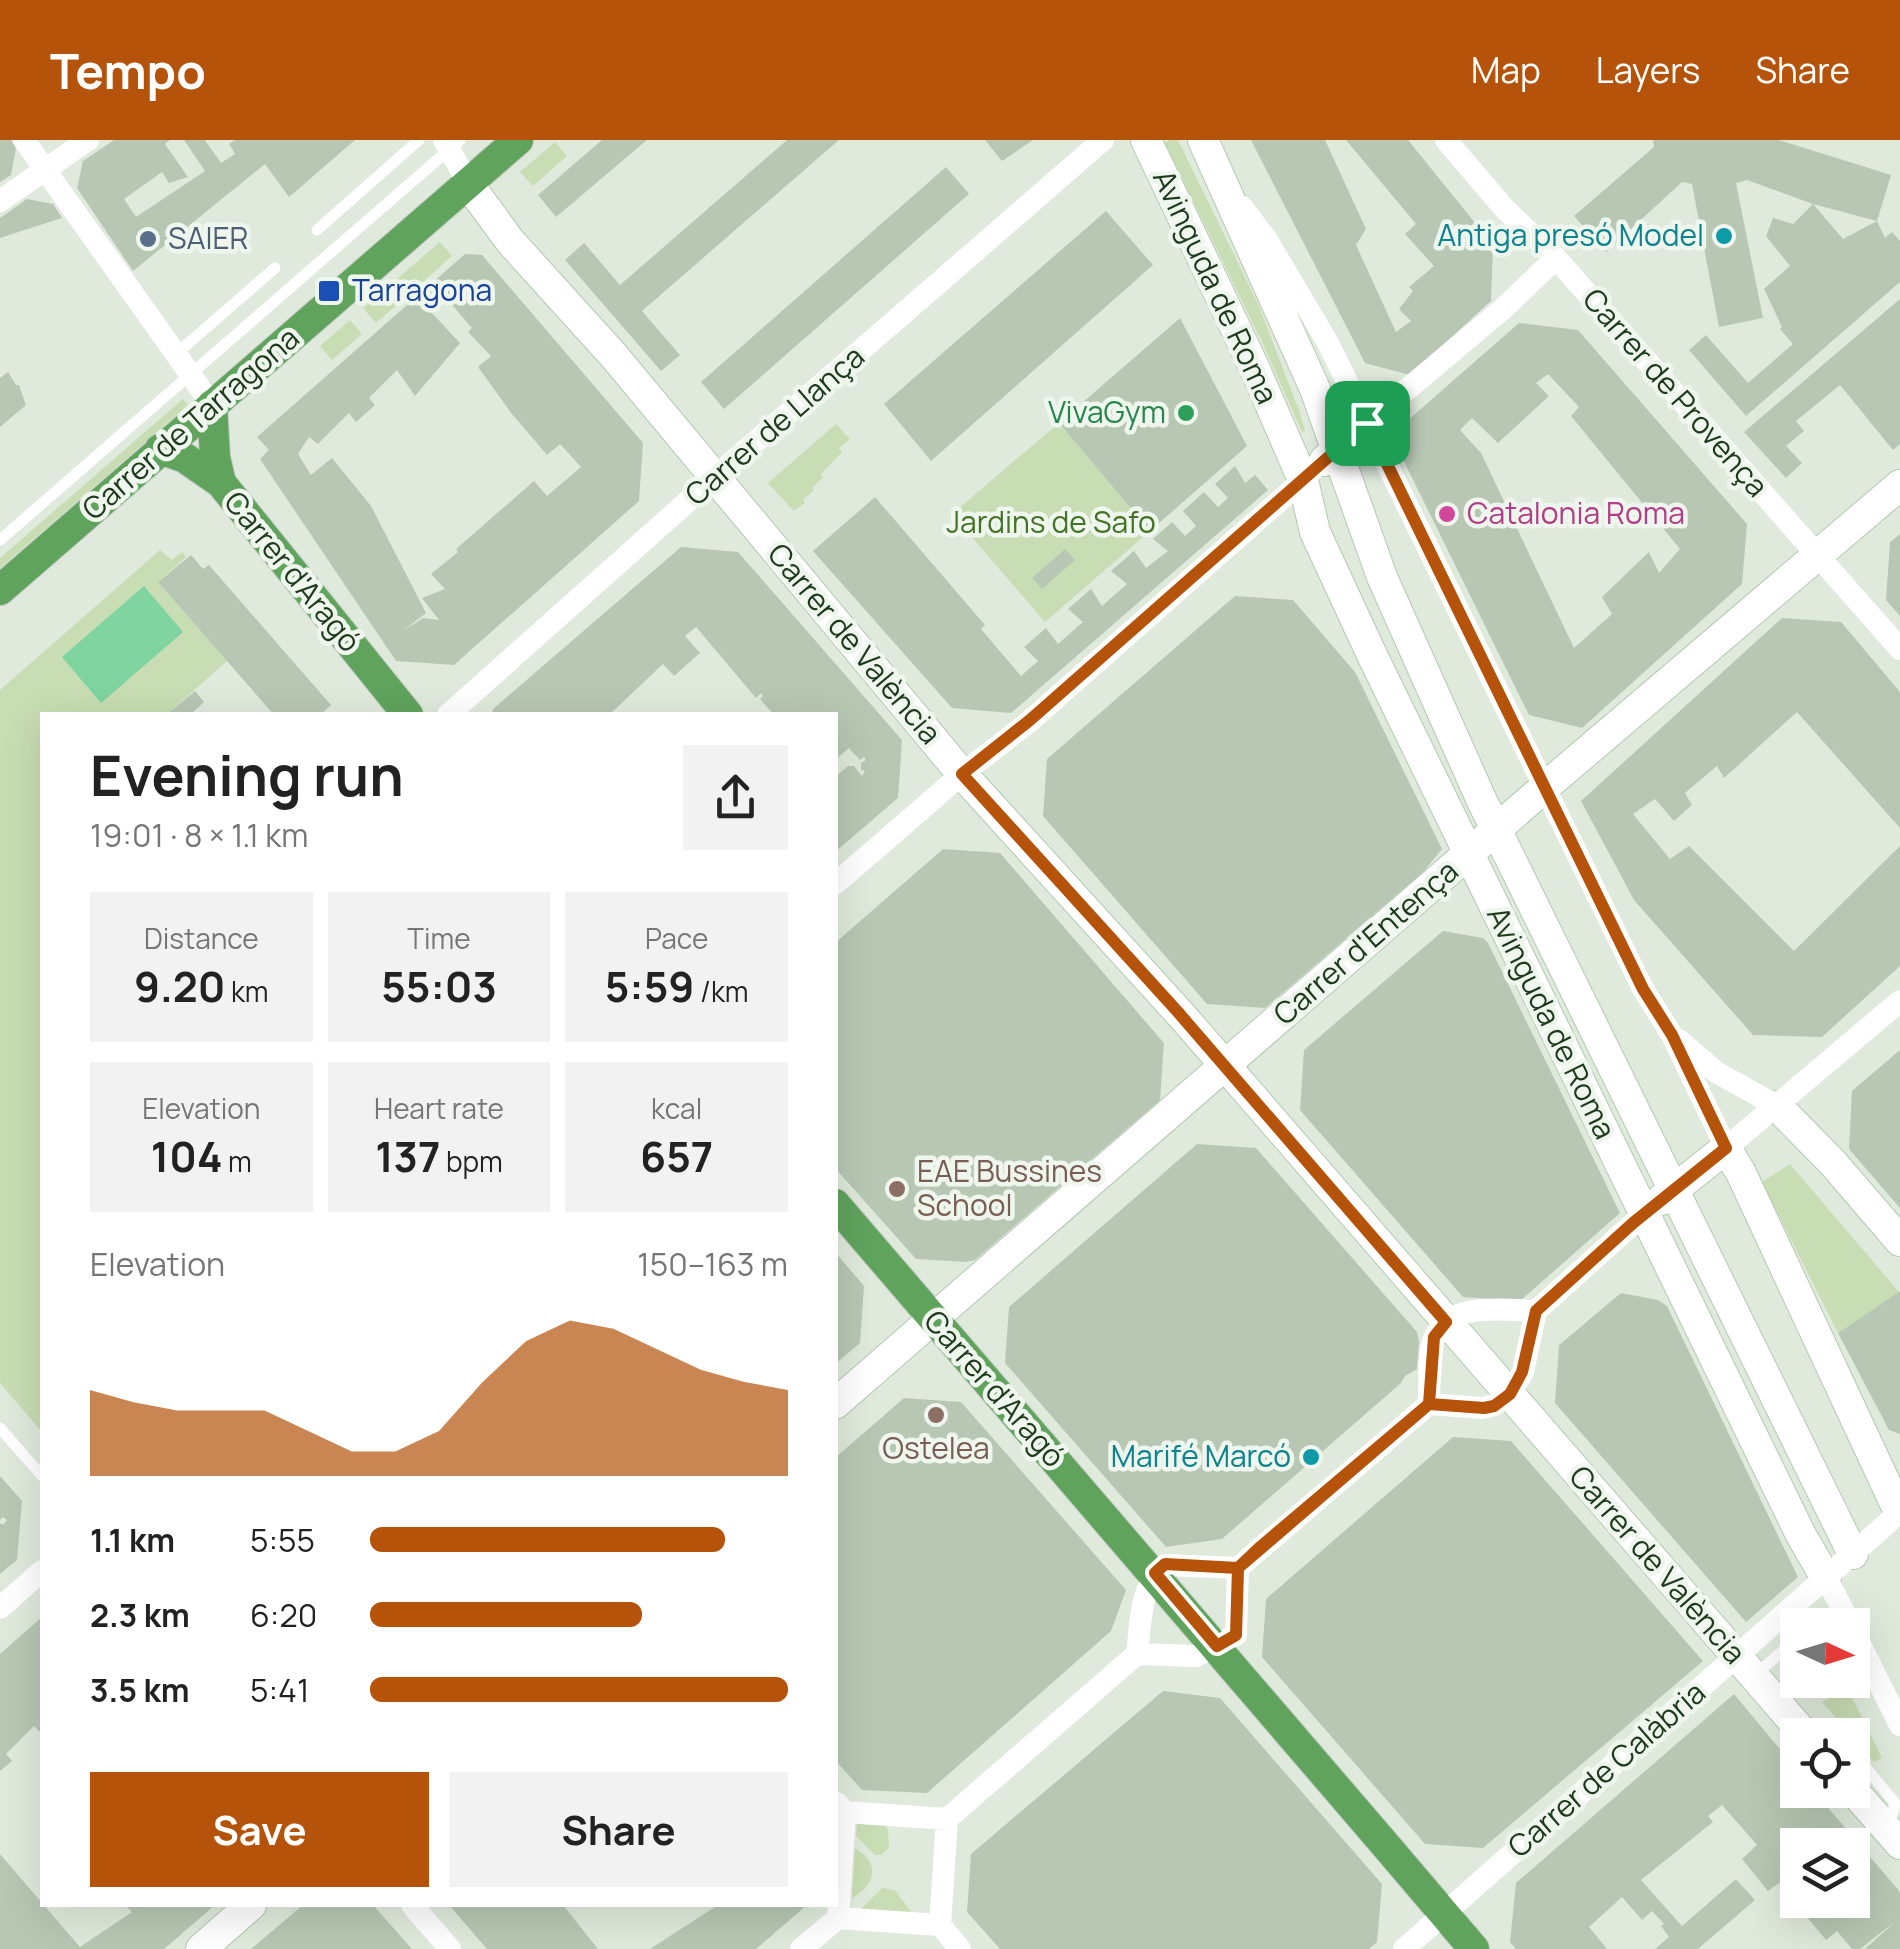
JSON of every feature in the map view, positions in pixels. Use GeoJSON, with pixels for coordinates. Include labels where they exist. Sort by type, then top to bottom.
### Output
{"type":"FeatureCollection","features":[{"type":"Feature","properties":{"kind":"main road","name":"Carrer de Tarragona"},"geometry":{"type":"LineString","coordinates":[[0,590],[518,140]]}},
{"type":"Feature","properties":{"kind":"main road"},"geometry":{"type":"LineString","coordinates":[[212,405],[214,457],[221,483]]}},
{"type":"Feature","properties":{"kind":"main road","name":"Carrer d'Aragó"},"geometry":{"type":"LineString","coordinates":[[160,449],[194,463],[221,483],[406,712]]}},
{"type":"Feature","properties":{"kind":"main road","name":"Carrer d'Aragó"},"geometry":{"type":"LineString","coordinates":[[838,1208],[1474,1949]]}},
{"type":"Feature","properties":{"kind":"street"},"geometry":{"type":"LineString","coordinates":[[24,140],[212,405]]}},
{"type":"Feature","properties":{"kind":"street"},"geometry":{"type":"LineString","coordinates":[[0,201],[88,140]]}},
{"type":"Feature","properties":{"kind":"street","name":"Carrer de Llança"},"geometry":{"type":"LineString","coordinates":[[451,712],[1103,140]]}},
{"type":"Feature","properties":{"kind":"street","name":"Avinguda de Roma"},"geometry":{"type":"LineString","coordinates":[[1146,140],[1304,480],[1315,532],[1801,1535],[1842,1608]]}},
{"type":"Feature","properties":{"kind":"street","name":"Avinguda de Roma"},"geometry":{"type":"LineString","coordinates":[[1203,140],[1309,376],[1382,577],[1497,830],[1853,1554]]}},
{"type":"Feature","properties":{"kind":"street","name":"Carrer de Provença"},"geometry":{"type":"LineString","coordinates":[[1446,140],[1504,208],[1556,258],[1900,649]]}},
{"type":"Feature","properties":{"kind":"street"},"geometry":{"type":"LineString","coordinates":[[451,144],[469,185]]}},
{"type":"Feature","properties":{"kind":"street","name":"Avinguda de Roma"},"geometry":{"type":"LineString","coordinates":[[1222,180],[1296,287],[1367,423],[1643,989],[1672,1035],[1726,1148]]}},
{"type":"Feature","properties":{"kind":"street","name":"Carrer de València"},"geometry":{"type":"LineString","coordinates":[[469,185],[510,241],[614,356],[962,774],[1224,1065],[1446,1322],[1516,1383],[1790,1718]]}},
{"type":"Feature","properties":{"kind":"street"},"geometry":{"type":"LineString","coordinates":[[838,881],[1030,720],[1490,320],[1556,258]]}},
{"type":"Feature","properties":{"kind":"street","name":"Carrer d'Entença"},"geometry":{"type":"LineString","coordinates":[[838,1401],[1900,485]]}},
{"type":"Feature","properties":{"kind":"street"},"geometry":{"type":"LineString","coordinates":[[960,1949],[940,1925],[947,1818],[1137,1654],[1146,1586],[1155,1573],[1165,1564],[1238,1568],[1429,1404],[1494,1406],[1516,1383],[1536,1311],[1645,1213],[1900,1001]]}},
{"type":"Feature","properties":{"kind":"street"},"geometry":{"type":"LineString","coordinates":[[1672,1035],[1716,1072],[1778,1106],[1834,1163],[1900,1241]]}},
{"type":"Feature","properties":{"kind":"street"},"geometry":{"type":"LineString","coordinates":[[1726,1148],[1900,1513]]}},
{"type":"Feature","properties":{"kind":"street"},"geometry":{"type":"LineString","coordinates":[[1429,1404],[1434,1337],[1446,1322],[1461,1313],[1536,1311]]}},
{"type":"Feature","properties":{"kind":"street","name":"Carrer de Calàbria"},"geometry":{"type":"LineString","coordinates":[[1404,1949],[1746,1667],[1826,1578],[1900,1513]]}},
{"type":"Feature","properties":{"kind":"street"},"geometry":{"type":"LineString","coordinates":[[1137,1654],[1196,1656],[1236,1635],[1238,1568]]}},
{"type":"Feature","properties":{"kind":"street"},"geometry":{"type":"LineString","coordinates":[[0,1608],[40,1573]]}},
{"type":"Feature","properties":{"kind":"street","name":"Avinguda de Roma"},"geometry":{"type":"LineString","coordinates":[[1870,1663],[1900,1725]]}},
{"type":"Feature","properties":{"kind":"street"},"geometry":{"type":"LineString","coordinates":[[838,1918],[840,1806],[947,1818]]}},
{"type":"Feature","properties":{"kind":"street"},"geometry":{"type":"LineString","coordinates":[[1869,1808],[1894,1837]]}},
{"type":"Feature","properties":{"kind":"street"},"geometry":{"type":"LineString","coordinates":[[201,1949],[250,1907]]}},
{"type":"Feature","properties":{"kind":"street"},"geometry":{"type":"LineString","coordinates":[[414,1907],[450,1949]]}},
{"type":"Feature","properties":{"kind":"street"},"geometry":{"type":"LineString","coordinates":[[801,1949],[838,1918],[940,1925]]}},
{"type":"Feature","properties":{"kind":"lane"},"geometry":{"type":"LineString","coordinates":[[316,230],[419,140]]}},
{"type":"Feature","properties":{"kind":"lane","name":"Carrer de Tarragona"},"geometry":{"type":"LineString","coordinates":[[0,540],[451,144]]}},
{"type":"Feature","properties":{"kind":"lane"},"geometry":{"type":"LineString","coordinates":[[176,354],[275,268]]}},
{"type":"Feature","properties":{"kind":"lane"},"geometry":{"type":"LineString","coordinates":[[0,1428],[40,1474]]}},
{"type":"Feature","properties":{"kind":"lane"},"geometry":{"type":"LineString","coordinates":[[1746,1667],[1780,1648]]}},
{"type":"Feature","properties":{"kind":"lane"},"geometry":{"type":"LineString","coordinates":[[1870,1773],[1895,1803],[1894,1837]]}},
{"type":"Feature","properties":{"kind":"green space"},"geometry":{"type":"Polygon","coordinates":[[[1178,140],[1258,304],[1305,431],[1302,432],[1165,143],[1178,140]]]}},
{"type":"Feature","properties":{"kind":"green space"},"geometry":{"type":"Polygon","coordinates":[[[555,142],[567,156],[533,186],[520,172],[555,142]]]}},
{"type":"Feature","properties":{"kind":"green space"},"geometry":{"type":"Polygon","coordinates":[[[440,242],[452,256],[376,323],[363,308],[440,242]]]}},
{"type":"Feature","properties":{"kind":"green space"},"geometry":{"type":"Polygon","coordinates":[[[350,320],[362,334],[332,360],[320,346],[350,320]]]}},
{"type":"Feature","properties":{"kind":"green space"},"geometry":{"type":"Polygon","coordinates":[[[183,399],[188,405],[0,568],[0,558],[183,399]]]}},
{"type":"Feature","properties":{"kind":"green space","name":"Jardins de Safo"},"geometry":{"type":"Polygon","coordinates":[[[1059,423],[1150,531],[1045,622],[952,514],[1059,423]]]}},
{"type":"Feature","properties":{"kind":"green space"},"geometry":{"type":"Polygon","coordinates":[[[836,424],[850,439],[839,448],[842,452],[821,474],[823,477],[814,490],[803,500],[805,503],[794,511],[768,483],[836,424]]]}},
{"type":"Feature","properties":{"kind":"green space"},"geometry":{"type":"Polygon","coordinates":[[[160,550],[172,560],[182,552],[186,557],[158,582],[227,661],[169,712],[40,712],[40,1430],[0,1383],[0,690],[160,550]]]}},
{"type":"Feature","properties":{"kind":"green space"},"geometry":{"type":"Polygon","coordinates":[[[1790,1164],[1899,1292],[1838,1333],[1762,1182],[1790,1164]]]}},
{"type":"Feature","properties":{"kind":"green space"},"geometry":{"type":"Polygon","coordinates":[[[1852,1698],[1862,1718],[1836,1718],[1822,1702],[1852,1698]]]}},
{"type":"Feature","properties":{"kind":"green space"},"geometry":{"type":"Polygon","coordinates":[[[1870,1734],[1882,1758],[1874,1762],[1870,1757],[1870,1734]]]}},
{"type":"Feature","properties":{"kind":"green space"},"geometry":{"type":"Polygon","coordinates":[[[857,1821],[883,1823],[888,1830],[889,1848],[875,1855],[856,1836],[857,1821]]]}},
{"type":"Feature","properties":{"kind":"green space"},"geometry":{"type":"Polygon","coordinates":[[[855,1848],[869,1860],[872,1874],[866,1887],[852,1898],[855,1848]]]}},
{"type":"Feature","properties":{"kind":"green space"},"geometry":{"type":"Polygon","coordinates":[[[882,1888],[895,1890],[913,1914],[860,1910],[882,1888]]]}},
{"type":"Feature","properties":{"kind":"shaded area"},"geometry":{"type":"Polygon","coordinates":[[[144,586],[183,632],[101,703],[62,657],[144,586]]]}},
{"type":"Feature","properties":{"kind":"building"},"geometry":{"type":"Polygon","coordinates":[[[0,140],[11,140],[16,148],[11,175],[0,182],[0,140]]]}},
{"type":"Feature","properties":{"kind":"building"},"geometry":{"type":"Polygon","coordinates":[[[114,140],[170,140],[165,144],[188,177],[169,183],[162,172],[124,199],[136,217],[205,171],[184,140],[205,140],[221,163],[235,154],[229,144],[235,140],[355,140],[289,197],[265,164],[133,271],[77,188],[83,161],[114,140]]]}},
{"type":"Feature","properties":{"kind":"building"},"geometry":{"type":"Polygon","coordinates":[[[602,140],[647,140],[556,217],[538,195],[602,140]]]}},
{"type":"Feature","properties":{"kind":"building"},"geometry":{"type":"Polygon","coordinates":[[[787,140],[839,140],[642,311],[680,355],[661,371],[565,260],[584,243],[620,285],[787,140]]]}},
{"type":"Feature","properties":{"kind":"building"},"geometry":{"type":"Polygon","coordinates":[[[985,140],[1033,140],[1002,161],[985,140]]]}},
{"type":"Feature","properties":{"kind":"building"},"geometry":{"type":"Polygon","coordinates":[[[1251,140],[1325,140],[1366,229],[1356,245],[1396,332],[1411,321],[1399,309],[1413,291],[1409,287],[1434,266],[1405,234],[1416,224],[1346,140],[1408,140],[1493,245],[1491,301],[1410,375],[1365,363],[1251,140]]]}},
{"type":"Feature","properties":{"kind":"building","name":"Antiga presó Model"},"geometry":{"type":"Polygon","coordinates":[[[1653,140],[1779,140],[1891,175],[1877,221],[1813,204],[1747,180],[1736,183],[1763,318],[1719,327],[1692,184],[1682,182],[1606,252],[1574,216],[1654,147],[1653,140]]]}},
{"type":"Feature","properties":{"kind":"building"},"geometry":{"type":"Polygon","coordinates":[[[946,167],[969,194],[724,409],[701,382],[946,167]]]}},
{"type":"Feature","properties":{"kind":"building"},"geometry":{"type":"Polygon","coordinates":[[[27,199],[53,204],[62,218],[0,238],[0,218],[27,199]]]}},
{"type":"Feature","properties":{"kind":"building","name":"Antiga presó Model"},"geometry":{"type":"Polygon","coordinates":[[[1813,204],[1843,239],[1877,221],[1885,238],[1892,232],[1900,241],[1900,282],[1746,416],[1689,350],[1706,335],[1748,383],[1793,344],[1780,329],[1764,289],[1790,266],[1766,236],[1773,218],[1793,224],[1813,204]]]}},
{"type":"Feature","properties":{"kind":"building"},"geometry":{"type":"Polygon","coordinates":[[[1106,211],[1153,265],[931,461],[884,404],[1106,211]]]}},
{"type":"Feature","properties":{"kind":"building"},"geometry":{"type":"Polygon","coordinates":[[[465,254],[482,255],[643,443],[639,501],[454,665],[396,661],[260,459],[269,450],[257,437],[465,254]],[[447,299],[430,311],[460,343],[415,396],[397,370],[369,398],[375,405],[356,422],[349,413],[318,444],[309,437],[298,454],[311,475],[332,458],[371,506],[426,613],[403,631],[423,618],[439,620],[422,598],[445,589],[431,574],[458,552],[456,549],[534,481],[547,496],[581,467],[560,444],[547,455],[512,414],[478,367],[491,356],[468,332],[472,328],[447,299]]]}},
{"type":"Feature","properties":{"kind":"building"},"geometry":{"type":"Polygon","coordinates":[[[1900,299],[1900,444],[1893,450],[1840,385],[1796,421],[1804,431],[1786,446],[1802,463],[1786,478],[1744,432],[1900,299]]]}},
{"type":"Feature","properties":{"kind":"building"},"geometry":{"type":"Polygon","coordinates":[[[1180,318],[1247,446],[1150,531],[1059,423],[1180,318]]]}},
{"type":"Feature","properties":{"kind":"building"},"geometry":{"type":"Polygon","coordinates":[[[1519,323],[1578,330],[1747,524],[1742,584],[1582,728],[1529,715],[1391,435],[1519,323]],[[1548,374],[1536,383],[1549,396],[1498,443],[1472,418],[1460,430],[1481,453],[1574,648],[1612,614],[1602,597],[1649,552],[1659,573],[1680,549],[1571,416],[1579,407],[1548,374]]]}},
{"type":"Feature","properties":{"kind":"building"},"geometry":{"type":"Polygon","coordinates":[[[8,372],[19,385],[26,405],[0,427],[0,378],[8,372]]]}},
{"type":"Feature","properties":{"kind":"building"},"geometry":{"type":"Polygon","coordinates":[[[1235,466],[1245,483],[1255,475],[1268,490],[1011,713],[952,708],[813,551],[875,497],[985,625],[981,629],[1021,676],[1038,661],[1024,647],[1046,628],[1058,644],[1083,622],[1068,609],[1091,589],[1102,606],[1127,584],[1111,571],[1134,551],[1146,568],[1168,551],[1153,539],[1172,522],[1185,536],[1196,526],[1183,511],[1204,492],[1218,507],[1228,498],[1215,484],[1235,466]]]}},
{"type":"Feature","properties":{"kind":"building"},"geometry":{"type":"Polygon","coordinates":[[[1900,534],[1900,616],[1886,600],[1890,542],[1900,534]]]}},
{"type":"Feature","properties":{"kind":"building"},"geometry":{"type":"Polygon","coordinates":[[[681,547],[738,552],[902,740],[898,798],[838,849],[838,774],[854,766],[862,776],[865,771],[861,770],[861,763],[866,760],[860,760],[849,748],[838,757],[838,712],[771,712],[760,699],[761,693],[756,698],[696,627],[685,636],[700,653],[674,676],[663,664],[612,712],[492,712],[681,547]]]}},
{"type":"Feature","properties":{"kind":"building"},"geometry":{"type":"Polygon","coordinates":[[[1065,549],[1075,560],[1042,589],[1032,578],[1065,549]]]}},
{"type":"Feature","properties":{"kind":"building"},"geometry":{"type":"Polygon","coordinates":[[[191,555],[203,569],[209,565],[331,705],[323,712],[271,712],[158,582],[191,555]]]}},
{"type":"Feature","properties":{"kind":"building"},"geometry":{"type":"Polygon","coordinates":[[[1235,596],[1293,600],[1355,672],[1442,849],[1424,871],[1265,1008],[1207,1004],[1043,816],[1047,759],[1235,596]]]}},
{"type":"Feature","properties":{"kind":"building"},"geometry":{"type":"Polygon","coordinates":[[[1782,618],[1841,622],[1900,692],[1900,828],[1797,712],[1724,778],[1717,766],[1685,793],[1692,805],[1674,821],[1655,799],[1633,814],[1670,859],[1689,846],[1794,951],[1900,846],[1900,966],[1822,1037],[1753,1035],[1634,900],[1581,801],[1782,618]]]}},
{"type":"Feature","properties":{"kind":"building"},"geometry":{"type":"Polygon","coordinates":[[[195,691],[204,702],[193,712],[170,712],[195,691]]]}},
{"type":"Feature","properties":{"kind":"building"},"geometry":{"type":"Polygon","coordinates":[[[943,849],[1000,853],[1164,1043],[1160,1100],[975,1260],[916,1259],[838,1171],[838,940],[943,849]]]}},
{"type":"Feature","properties":{"kind":"building"},"geometry":{"type":"Polygon","coordinates":[[[1443,931],[1483,938],[1488,943],[1620,1213],[1520,1301],[1463,1297],[1300,1110],[1304,1050],[1443,931]]]}},
{"type":"Feature","properties":{"kind":"building"},"geometry":{"type":"Polygon","coordinates":[[[1900,1050],[1900,1208],[1849,1149],[1852,1091],[1900,1050]]]}},
{"type":"Feature","properties":{"kind":"building"},"geometry":{"type":"Polygon","coordinates":[[[1197,1144],[1256,1148],[1417,1332],[1417,1369],[1222,1539],[1166,1547],[1005,1363],[1009,1307],[1197,1144]]]}},
{"type":"Feature","properties":{"kind":"building"},"geometry":{"type":"Polygon","coordinates":[[[838,1256],[864,1286],[860,1343],[838,1361],[838,1256]]]}},
{"type":"Feature","properties":{"kind":"building"},"geometry":{"type":"Polygon","coordinates":[[[1900,1291],[1900,1434],[1889,1430],[1838,1333],[1900,1291]]]}},
{"type":"Feature","properties":{"kind":"building"},"geometry":{"type":"Polygon","coordinates":[[[1621,1293],[1658,1300],[1667,1306],[1798,1577],[1746,1622],[1555,1403],[1559,1345],[1621,1293]]]}},
{"type":"Feature","properties":{"kind":"building"},"geometry":{"type":"Polygon","coordinates":[[[904,1398],[961,1402],[1126,1590],[1111,1631],[927,1793],[862,1790],[838,1763],[838,1455],[904,1398]]]}},
{"type":"Feature","properties":{"kind":"building"},"geometry":{"type":"Polygon","coordinates":[[[1453,1437],[1511,1441],[1703,1661],[1483,1848],[1425,1844],[1262,1657],[1266,1599],[1453,1437]]]}},
{"type":"Feature","properties":{"kind":"building"},"geometry":{"type":"Polygon","coordinates":[[[0,1476],[22,1501],[17,1560],[0,1574],[0,1523],[3,1525],[7,1520],[0,1520],[0,1476]]]}},
{"type":"Feature","properties":{"kind":"building"},"geometry":{"type":"Polygon","coordinates":[[[40,1619],[40,1732],[34,1726],[6,1754],[12,1761],[0,1771],[0,1654],[40,1619]]]}},
{"type":"Feature","properties":{"kind":"building"},"geometry":{"type":"Polygon","coordinates":[[[1163,1691],[1220,1698],[1382,1884],[1377,1942],[1369,1949],[1000,1949],[967,1912],[971,1854],[1163,1691]]]}},
{"type":"Feature","properties":{"kind":"building"},"geometry":{"type":"Polygon","coordinates":[[[1734,1694],[1780,1749],[1780,1808],[1828,1808],[1845,1828],[1780,1828],[1780,1884],[1768,1891],[1742,1859],[1757,1845],[1722,1805],[1708,1816],[1713,1822],[1641,1880],[1682,1926],[1736,1879],[1755,1900],[1698,1949],[1655,1949],[1669,1937],[1661,1926],[1664,1924],[1652,1911],[1642,1920],[1622,1897],[1589,1927],[1607,1949],[1516,1949],[1510,1942],[1516,1883],[1734,1694]]]}},
{"type":"Feature","properties":{"kind":"building"},"geometry":{"type":"Polygon","coordinates":[[[0,1854],[40,1900],[40,1907],[46,1907],[80,1947],[132,1912],[127,1907],[213,1907],[164,1949],[0,1949],[0,1854]]]}},
{"type":"Feature","properties":{"kind":"building"},"geometry":{"type":"Polygon","coordinates":[[[1870,1857],[1900,1892],[1900,1949],[1865,1949],[1896,1921],[1860,1949],[1852,1949],[1837,1931],[1826,1940],[1808,1918],[1870,1918],[1870,1857]]]}},
{"type":"Feature","properties":{"kind":"building"},"geometry":{"type":"Polygon","coordinates":[[[301,1907],[375,1907],[412,1949],[251,1949],[301,1907]]]}},
{"type":"Feature","properties":{"kind":"building"},"geometry":{"type":"Polygon","coordinates":[[[451,1907],[565,1907],[598,1949],[487,1949],[451,1907]]]}},
{"type":"Feature","properties":{"kind":"building"},"geometry":{"type":"Polygon","coordinates":[[[715,1907],[805,1907],[756,1949],[650,1949],[715,1907]]]}},
{"type":"Feature","properties":{"kind":"place","name":"Antiga presó Model"},"geometry":{"type":"Point","coordinates":[1724,236]}},
{"type":"Feature","properties":{"kind":"place","name":"SAIER"},"geometry":{"type":"Point","coordinates":[148,239]}},
{"type":"Feature","properties":{"kind":"place","name":"Tarragona"},"geometry":{"type":"Point","coordinates":[329,291]}},
{"type":"Feature","properties":{"kind":"place","name":"VivaGym"},"geometry":{"type":"Point","coordinates":[1186,413]}},
{"type":"Feature","properties":{"kind":"place","name":"Catalonia Roma"},"geometry":{"type":"Point","coordinates":[1447,514]}},
{"type":"Feature","properties":{"kind":"place","name":"EAE Bussines School"},"geometry":{"type":"Point","coordinates":[897,1189]}},
{"type":"Feature","properties":{"kind":"place","name":"Ostelea"},"geometry":{"type":"Point","coordinates":[936,1415]}},
{"type":"Feature","properties":{"kind":"place","name":"Marifé Marcó"},"geometry":{"type":"Point","coordinates":[1311,1457]}},
{"type":"Feature","properties":{"kind":"route"},"geometry":{"type":"LineString","coordinates":[[1367,423],[1030,720],[962,774],[1177,1011],[1446,1322],[1434,1337],[1429,1404],[1238,1568],[1236,1635],[1217,1646],[1155,1573],[1165,1564],[1238,1568],[1259,1548],[1429,1404],[1494,1406],[1510,1394],[1520,1378],[1536,1311],[1633,1223],[1726,1148],[1672,1035],[1643,989],[1367,423]]}}]}
